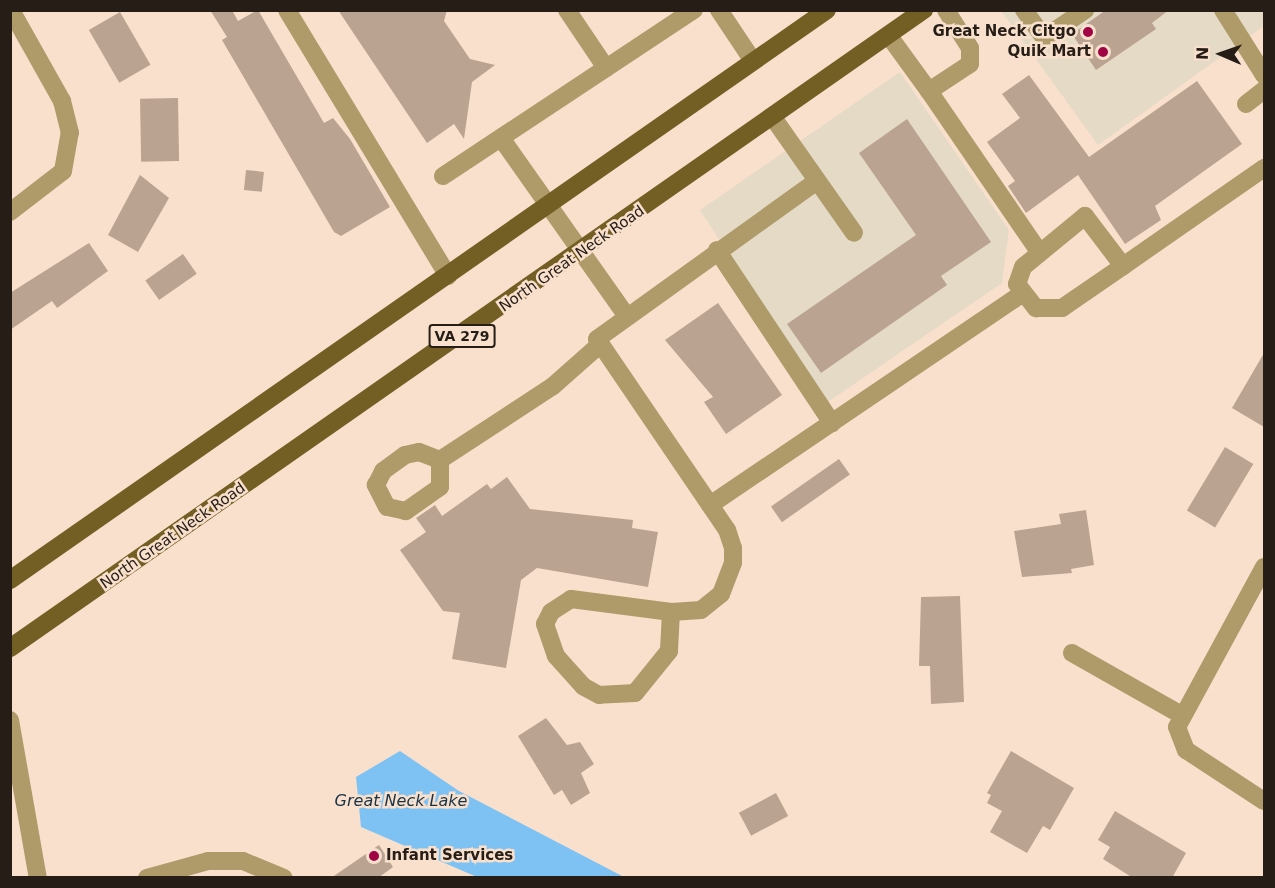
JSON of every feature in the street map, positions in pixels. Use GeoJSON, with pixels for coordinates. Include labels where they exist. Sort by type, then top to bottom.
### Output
{"type":"FeatureCollection","features":[{"type":"Feature","properties":{"kind":"main road"},"geometry":{"type":"LineString","coordinates":[[10,580],[827,10]]}},
{"type":"Feature","properties":{"kind":"main road","name":"North Great Neck Road"},"geometry":{"type":"LineString","coordinates":[[10,648],[774,119],[924,10]]}},
{"type":"Feature","properties":{"kind":"street"},"geometry":{"type":"LineString","coordinates":[[10,212],[63,171],[70,134],[62,101],[11,10]]}},
{"type":"Feature","properties":{"kind":"street"},"geometry":{"type":"LineString","coordinates":[[287,10],[447,276]]}},
{"type":"Feature","properties":{"kind":"street"},"geometry":{"type":"LineString","coordinates":[[567,10],[606,68]]}},
{"type":"Feature","properties":{"kind":"street"},"geometry":{"type":"LineString","coordinates":[[442,176],[694,10]]}},
{"type":"Feature","properties":{"kind":"street"},"geometry":{"type":"LineString","coordinates":[[719,10],[753,61]]}},
{"type":"Feature","properties":{"kind":"street"},"geometry":{"type":"LineString","coordinates":[[929,91],[969,64],[970,48],[946,10]]}},
{"type":"Feature","properties":{"kind":"street"},"geometry":{"type":"LineString","coordinates":[[1024,10],[1044,38],[1085,10]]}},
{"type":"Feature","properties":{"kind":"street"},"geometry":{"type":"LineString","coordinates":[[1222,10],[1264,75]]}},
{"type":"Feature","properties":{"kind":"street"},"geometry":{"type":"LineString","coordinates":[[889,36],[1040,253]]}},
{"type":"Feature","properties":{"kind":"street"},"geometry":{"type":"LineString","coordinates":[[1246,104],[1264,90]]}},
{"type":"Feature","properties":{"kind":"street"},"geometry":{"type":"LineString","coordinates":[[774,119],[854,233]]}},
{"type":"Feature","properties":{"kind":"street"},"geometry":{"type":"LineString","coordinates":[[501,138],[625,314]]}},
{"type":"Feature","properties":{"kind":"street"},"geometry":{"type":"LineString","coordinates":[[1123,266],[1085,216],[1040,253],[1017,276],[1020,295],[1036,309],[1062,308],[1123,266],[1264,168]]}},
{"type":"Feature","properties":{"kind":"street"},"geometry":{"type":"LineString","coordinates":[[440,460],[553,386],[598,346],[600,332],[817,181]]}},
{"type":"Feature","properties":{"kind":"street"},"geometry":{"type":"LineString","coordinates":[[717,250],[832,423]]}},
{"type":"Feature","properties":{"kind":"street"},"geometry":{"type":"LineString","coordinates":[[710,505],[1020,295]]}},
{"type":"Feature","properties":{"kind":"street"},"geometry":{"type":"LineString","coordinates":[[598,346],[710,505],[733,548],[729,581],[701,610],[671,612],[571,599],[559,604],[545,624],[566,671],[599,695],[617,697],[635,693],[659,668],[669,651],[671,612]]}},
{"type":"Feature","properties":{"kind":"street"},"geometry":{"type":"LineString","coordinates":[[1264,567],[1180,714],[1177,728],[1186,750],[1264,801]]}},
{"type":"Feature","properties":{"kind":"street"},"geometry":{"type":"LineString","coordinates":[[1072,653],[1180,714]]}},
{"type":"Feature","properties":{"kind":"street"},"geometry":{"type":"LineString","coordinates":[[10,720],[38,878]]}},
{"type":"Feature","properties":{"kind":"street"},"geometry":{"type":"LineString","coordinates":[[147,878],[208,861],[243,861],[284,878]]}},
{"type":"Feature","properties":{"kind":"shaded area"},"geometry":{"type":"Polygon","coordinates":[[[1001,11],[1264,11],[1264,26],[1098,145],[1001,11]]]}},
{"type":"Feature","properties":{"kind":"shaded area"},"geometry":{"type":"Polygon","coordinates":[[[900,72],[1009,230],[1002,283],[825,404],[700,210],[900,72]]]}},
{"type":"Feature","properties":{"kind":"water","name":"Great Neck Lake"},"geometry":{"type":"Polygon","coordinates":[[[400,751],[459,791],[624,877],[477,877],[361,827],[356,777],[400,751]]]}},
{"type":"Feature","properties":{"kind":"building"},"geometry":{"type":"Polygon","coordinates":[[[210,10],[232,10],[238,21],[258,10],[324,123],[333,118],[350,139],[390,207],[341,236],[334,232],[222,40],[227,37],[210,10]]]}},
{"type":"Feature","properties":{"kind":"building"},"geometry":{"type":"Polygon","coordinates":[[[338,10],[447,10],[444,21],[470,59],[495,65],[472,82],[464,139],[454,124],[427,143],[338,10]]]}},
{"type":"Feature","properties":{"kind":"building","name":"Quik Mart"},"geometry":{"type":"Polygon","coordinates":[[[1106,10],[1169,10],[1152,23],[1156,29],[1096,70],[1072,34],[1106,10]]]}},
{"type":"Feature","properties":{"kind":"building"},"geometry":{"type":"Polygon","coordinates":[[[120,12],[150,65],[119,83],[89,30],[120,12]]]}},
{"type":"Feature","properties":{"kind":"building"},"geometry":{"type":"Polygon","coordinates":[[[1029,75],[1089,157],[1197,81],[1242,144],[1155,206],[1161,220],[1125,244],[1078,175],[1026,213],[1008,186],[1015,181],[987,142],[1020,118],[1002,94],[1029,75]]]}},
{"type":"Feature","properties":{"kind":"building"},"geometry":{"type":"Polygon","coordinates":[[[178,98],[179,161],[141,162],[140,99],[178,98]]]}},
{"type":"Feature","properties":{"kind":"building"},"geometry":{"type":"Polygon","coordinates":[[[907,119],[991,242],[941,276],[947,285],[821,373],[787,324],[916,235],[859,153],[907,119]]]}},
{"type":"Feature","properties":{"kind":"building"},"geometry":{"type":"Polygon","coordinates":[[[246,170],[264,172],[262,192],[244,190],[246,170]]]}},
{"type":"Feature","properties":{"kind":"building"},"geometry":{"type":"Polygon","coordinates":[[[140,175],[169,198],[138,252],[108,235],[140,175]]]}},
{"type":"Feature","properties":{"kind":"building"},"geometry":{"type":"Polygon","coordinates":[[[89,243],[108,271],[57,308],[52,301],[10,330],[10,293],[89,243]]]}},
{"type":"Feature","properties":{"kind":"building"},"geometry":{"type":"Polygon","coordinates":[[[183,254],[197,274],[159,300],[145,280],[183,254]]]}},
{"type":"Feature","properties":{"kind":"building"},"geometry":{"type":"Polygon","coordinates":[[[718,303],[782,395],[726,434],[704,402],[713,397],[665,340],[718,303]]]}},
{"type":"Feature","properties":{"kind":"building"},"geometry":{"type":"Polygon","coordinates":[[[1264,353],[1264,427],[1232,408],[1264,353]]]}},
{"type":"Feature","properties":{"kind":"building"},"geometry":{"type":"Polygon","coordinates":[[[1225,447],[1253,464],[1215,527],[1187,510],[1225,447]]]}},
{"type":"Feature","properties":{"kind":"building"},"geometry":{"type":"Polygon","coordinates":[[[839,459],[850,475],[782,522],[771,507],[839,459]]]}},
{"type":"Feature","properties":{"kind":"building"},"geometry":{"type":"Polygon","coordinates":[[[507,477],[530,509],[633,520],[632,528],[658,532],[648,587],[537,568],[521,580],[506,668],[452,659],[460,613],[443,611],[400,550],[426,532],[416,518],[435,505],[442,516],[487,484],[491,489],[507,477]]]}},
{"type":"Feature","properties":{"kind":"building"},"geometry":{"type":"Polygon","coordinates":[[[1086,510],[1094,565],[1071,569],[1072,573],[1022,577],[1014,531],[1061,524],[1059,514],[1086,510]]]}},
{"type":"Feature","properties":{"kind":"building"},"geometry":{"type":"Polygon","coordinates":[[[960,596],[964,702],[931,704],[930,666],[919,666],[921,597],[960,596]]]}},
{"type":"Feature","properties":{"kind":"building"},"geometry":{"type":"Polygon","coordinates":[[[546,718],[567,745],[580,742],[594,764],[581,773],[590,793],[571,805],[562,790],[554,795],[518,736],[546,718]]]}},
{"type":"Feature","properties":{"kind":"building"},"geometry":{"type":"Polygon","coordinates":[[[1011,751],[1074,788],[1050,830],[1043,826],[1027,853],[990,832],[1002,811],[987,803],[991,795],[987,793],[1011,751]]]}},
{"type":"Feature","properties":{"kind":"building"},"geometry":{"type":"Polygon","coordinates":[[[776,793],[788,816],[751,836],[739,813],[776,793]]]}},
{"type":"Feature","properties":{"kind":"building"},"geometry":{"type":"Polygon","coordinates":[[[1115,811],[1186,853],[1172,878],[1133,878],[1103,859],[1110,847],[1098,840],[1115,811]]]}},
{"type":"Feature","properties":{"kind":"building","name":"Infant Services"},"geometry":{"type":"Polygon","coordinates":[[[379,845],[393,867],[378,878],[331,878],[379,845]]]}},
{"type":"Feature","properties":{"kind":"place","name":"Great Neck Citgo"},"geometry":{"type":"Point","coordinates":[1088,32]}},
{"type":"Feature","properties":{"kind":"place","name":"Quik Mart"},"geometry":{"type":"Point","coordinates":[1103,52]}},
{"type":"Feature","properties":{"kind":"place","name":"Infant Services"},"geometry":{"type":"Point","coordinates":[374,856]}}]}
